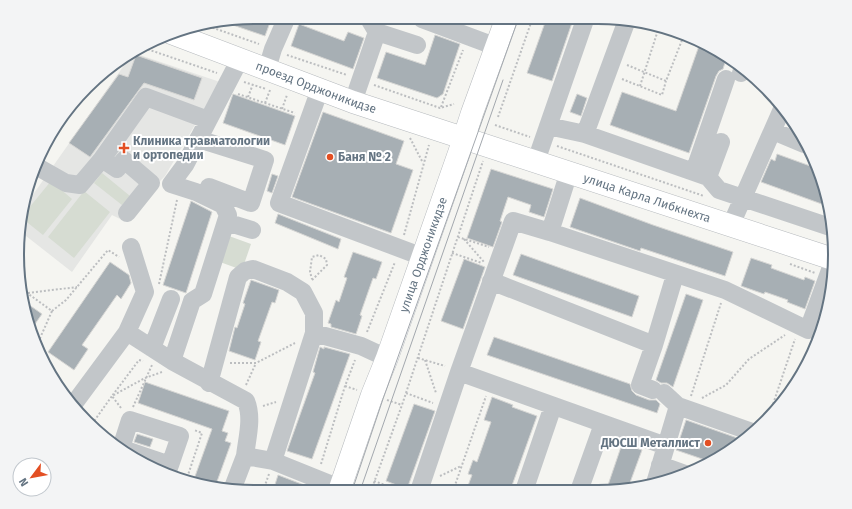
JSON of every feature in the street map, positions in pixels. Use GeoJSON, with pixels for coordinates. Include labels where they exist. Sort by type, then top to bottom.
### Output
{"type":"FeatureCollection","features":[{"type":"Feature","properties":{"kind":"main road","name":"улица Орджоникидзе"},"geometry":{"type":"LineString","coordinates":[[342,485],[372,395],[387,358],[504,24]]}},
{"type":"Feature","properties":{"kind":"main road","name":"проезд Орджоникидзе"},"geometry":{"type":"LineString","coordinates":[[178,37],[240,59],[265,73],[320,89],[354,102],[464,138]]}},
{"type":"Feature","properties":{"kind":"main road","name":"улица Карла Либкнехта"},"geometry":{"type":"LineString","coordinates":[[464,138],[542,143],[569,172],[828,257]]}},
{"type":"Feature","properties":{"kind":"lane"},"geometry":{"type":"LineString","coordinates":[[265,73],[284,24]]}},
{"type":"Feature","properties":{"kind":"lane"},"geometry":{"type":"LineString","coordinates":[[372,24],[377,32],[417,45]]}},
{"type":"Feature","properties":{"kind":"lane"},"geometry":{"type":"LineString","coordinates":[[435,24],[496,47]]}},
{"type":"Feature","properties":{"kind":"lane"},"geometry":{"type":"LineString","coordinates":[[542,143],[584,24]]}},
{"type":"Feature","properties":{"kind":"lane"},"geometry":{"type":"LineString","coordinates":[[586,134],[625,26]]}},
{"type":"Feature","properties":{"kind":"lane"},"geometry":{"type":"LineString","coordinates":[[354,102],[377,32]]}},
{"type":"Feature","properties":{"kind":"lane"},"geometry":{"type":"LineString","coordinates":[[149,354],[164,297],[192,301],[203,294],[226,222],[228,215],[223,205],[196,192],[171,184],[185,165],[240,59]]}},
{"type":"Feature","properties":{"kind":"lane"},"geometry":{"type":"LineString","coordinates":[[701,174],[736,74]]}},
{"type":"Feature","properties":{"kind":"lane"},"geometry":{"type":"LineString","coordinates":[[320,89],[279,203],[423,257]]}},
{"type":"Feature","properties":{"kind":"lane"},"geometry":{"type":"LineString","coordinates":[[41,169],[66,183],[80,185],[102,159],[146,97],[208,120]]}},
{"type":"Feature","properties":{"kind":"lane"},"geometry":{"type":"LineString","coordinates":[[731,225],[780,114]]}},
{"type":"Feature","properties":{"kind":"lane"},"geometry":{"type":"LineString","coordinates":[[773,131],[798,142]]}},
{"type":"Feature","properties":{"kind":"lane"},"geometry":{"type":"LineString","coordinates":[[542,143],[586,134],[701,174],[719,190],[826,226]]}},
{"type":"Feature","properties":{"kind":"lane"},"geometry":{"type":"LineString","coordinates":[[178,175],[251,203],[265,160],[198,139]]}},
{"type":"Feature","properties":{"kind":"lane"},"geometry":{"type":"LineString","coordinates":[[701,174],[721,142]]}},
{"type":"Feature","properties":{"kind":"lane"},"geometry":{"type":"LineString","coordinates":[[102,159],[117,169],[124,160],[151,183],[126,213]]}},
{"type":"Feature","properties":{"kind":"lane"},"geometry":{"type":"LineString","coordinates":[[550,232],[569,172]]}},
{"type":"Feature","properties":{"kind":"lane"},"geometry":{"type":"LineString","coordinates":[[421,485],[444,407],[459,372],[513,221],[550,232],[675,275],[725,290],[808,330],[827,279]]}},
{"type":"Feature","properties":{"kind":"lane"},"geometry":{"type":"LineString","coordinates":[[226,222],[252,230]]}},
{"type":"Feature","properties":{"kind":"lane"},"geometry":{"type":"LineString","coordinates":[[80,405],[127,332],[145,292],[136,268],[131,247]]}},
{"type":"Feature","properties":{"kind":"lane"},"geometry":{"type":"LineString","coordinates":[[209,383],[238,277],[245,271],[253,269],[287,282],[308,286],[314,312],[314,333],[273,461]]}},
{"type":"Feature","properties":{"kind":"lane"},"geometry":{"type":"LineString","coordinates":[[675,275],[654,345],[640,385],[659,391],[685,407],[747,430]]}},
{"type":"Feature","properties":{"kind":"lane"},"geometry":{"type":"LineString","coordinates":[[491,281],[654,345]]}},
{"type":"Feature","properties":{"kind":"lane"},"geometry":{"type":"LineString","coordinates":[[176,364],[192,301]]}},
{"type":"Feature","properties":{"kind":"lane"},"geometry":{"type":"LineString","coordinates":[[127,332],[149,354],[176,364],[209,383],[246,401],[249,409],[249,420],[245,456],[234,484]]}},
{"type":"Feature","properties":{"kind":"lane"},"geometry":{"type":"LineString","coordinates":[[314,333],[361,346],[387,358]]}},
{"type":"Feature","properties":{"kind":"lane"},"geometry":{"type":"LineString","coordinates":[[459,372],[666,446]]}},
{"type":"Feature","properties":{"kind":"lane"},"geometry":{"type":"LineString","coordinates":[[526,485],[553,406]]}},
{"type":"Feature","properties":{"kind":"lane"},"geometry":{"type":"LineString","coordinates":[[657,477],[666,446],[685,407]]}},
{"type":"Feature","properties":{"kind":"lane"},"geometry":{"type":"LineString","coordinates":[[119,441],[130,420],[180,436],[169,468]]}},
{"type":"Feature","properties":{"kind":"lane"},"geometry":{"type":"LineString","coordinates":[[581,485],[603,424]]}},
{"type":"Feature","properties":{"kind":"lane"},"geometry":{"type":"LineString","coordinates":[[245,456],[273,461],[330,485]]}},
{"type":"Feature","properties":{"kind":"lane"},"geometry":{"type":"LineString","coordinates":[[660,465],[677,471]]}},
{"type":"Feature","properties":{"kind":"path"},"geometry":{"type":"LineString","coordinates":[[440,108],[474,24]]}},
{"type":"Feature","properties":{"kind":"path"},"geometry":{"type":"LineString","coordinates":[[498,117],[531,24]]}},
{"type":"Feature","properties":{"kind":"path"},"geometry":{"type":"LineString","coordinates":[[209,28],[265,73],[361,80],[440,108],[454,104]]}},
{"type":"Feature","properties":{"kind":"path"},"geometry":{"type":"LineString","coordinates":[[640,86],[657,32]]}},
{"type":"Feature","properties":{"kind":"path"},"geometry":{"type":"LineString","coordinates":[[610,67],[640,86],[662,95],[682,40]]}},
{"type":"Feature","properties":{"kind":"path"},"geometry":{"type":"LineString","coordinates":[[610,67],[644,73],[666,82]]}},
{"type":"Feature","properties":{"kind":"path"},"geometry":{"type":"LineString","coordinates":[[248,97],[265,73]]}},
{"type":"Feature","properties":{"kind":"path"},"geometry":{"type":"LineString","coordinates":[[264,103],[265,73]]}},
{"type":"Feature","properties":{"kind":"path"},"geometry":{"type":"LineString","coordinates":[[224,90],[298,114]]}},
{"type":"Feature","properties":{"kind":"path"},"geometry":{"type":"LineString","coordinates":[[282,109],[287,95]]}},
{"type":"Feature","properties":{"kind":"path"},"geometry":{"type":"LineString","coordinates":[[495,126],[542,143],[709,197]]}},
{"type":"Feature","properties":{"kind":"path"},"geometry":{"type":"LineString","coordinates":[[410,137],[424,164]]}},
{"type":"Feature","properties":{"kind":"path"},"geometry":{"type":"LineString","coordinates":[[316,478],[344,386],[400,249],[429,144]]}},
{"type":"Feature","properties":{"kind":"path"},"geometry":{"type":"LineString","coordinates":[[373,485],[418,358],[483,159]]}},
{"type":"Feature","properties":{"kind":"path"},"geometry":{"type":"LineString","coordinates":[[164,297],[178,193]]}},
{"type":"Feature","properties":{"kind":"path"},"geometry":{"type":"LineString","coordinates":[[458,237],[502,252]]}},
{"type":"Feature","properties":{"kind":"path"},"geometry":{"type":"LineString","coordinates":[[452,253],[486,265],[463,238]]}},
{"type":"Feature","properties":{"kind":"path"},"geometry":{"type":"LineString","coordinates":[[40,338],[52,311],[66,300],[108,250],[136,268]]}},
{"type":"Feature","properties":{"kind":"path"},"geometry":{"type":"LineString","coordinates":[[319,255],[326,259],[327,265],[308,286],[312,257],[319,255]]}},
{"type":"Feature","properties":{"kind":"path"},"geometry":{"type":"LineString","coordinates":[[27,293],[77,287]]}},
{"type":"Feature","properties":{"kind":"path"},"geometry":{"type":"LineString","coordinates":[[685,407],[725,290]]}},
{"type":"Feature","properties":{"kind":"path"},"geometry":{"type":"LineString","coordinates":[[27,293],[52,311]]}},
{"type":"Feature","properties":{"kind":"path"},"geometry":{"type":"LineString","coordinates":[[685,407],[726,385],[748,359],[799,326]]}},
{"type":"Feature","properties":{"kind":"path"},"geometry":{"type":"LineString","coordinates":[[774,403],[799,326]]}},
{"type":"Feature","properties":{"kind":"path"},"geometry":{"type":"LineString","coordinates":[[215,363],[256,362],[314,333]]}},
{"type":"Feature","properties":{"kind":"path"},"geometry":{"type":"LineString","coordinates":[[94,419],[139,360],[149,354]]}},
{"type":"Feature","properties":{"kind":"path"},"geometry":{"type":"LineString","coordinates":[[418,358],[459,372]]}},
{"type":"Feature","properties":{"kind":"path"},"geometry":{"type":"LineString","coordinates":[[425,360],[444,407]]}},
{"type":"Feature","properties":{"kind":"path"},"geometry":{"type":"LineString","coordinates":[[112,396],[145,378],[176,364]]}},
{"type":"Feature","properties":{"kind":"path"},"geometry":{"type":"LineString","coordinates":[[455,485],[490,384]]}},
{"type":"Feature","properties":{"kind":"path"},"geometry":{"type":"LineString","coordinates":[[406,393],[444,407]]}},
{"type":"Feature","properties":{"kind":"path"},"geometry":{"type":"LineString","coordinates":[[112,396],[130,420]]}},
{"type":"Feature","properties":{"kind":"path"},"geometry":{"type":"LineString","coordinates":[[249,409],[293,398]]}},
{"type":"Feature","properties":{"kind":"path"},"geometry":{"type":"LineString","coordinates":[[374,481],[384,485]]}},
{"type":"Feature","properties":{"kind":"shaded area","name":"Клиника травматологии и ортопедии"},"geometry":{"type":"Polygon","coordinates":[[[139,55],[220,82],[165,176],[122,220],[112,215],[72,272],[25,235],[32,197],[125,64],[139,55]]]}},
{"type":"Feature","properties":{"kind":"shaded area"},"geometry":{"type":"Polygon","coordinates":[[[102,173],[130,196],[122,205],[94,183],[102,173]]]}},
{"type":"Feature","properties":{"kind":"shaded area"},"geometry":{"type":"Polygon","coordinates":[[[51,181],[72,199],[43,235],[26,222],[28,209],[51,181]]]}},
{"type":"Feature","properties":{"kind":"shaded area"},"geometry":{"type":"Polygon","coordinates":[[[84,191],[110,212],[74,258],[48,237],[84,191]]]}},
{"type":"Feature","properties":{"kind":"shaded area"},"geometry":{"type":"Polygon","coordinates":[[[229,236],[251,244],[242,270],[220,262],[229,236]]]}},
{"type":"Feature","properties":{"kind":"building"},"geometry":{"type":"Polygon","coordinates":[[[269,24],[265,36],[232,25],[269,24]]]}},
{"type":"Feature","properties":{"kind":"building"},"geometry":{"type":"Polygon","coordinates":[[[299,24],[344,41],[348,32],[364,38],[353,69],[291,46],[299,24]]]}},
{"type":"Feature","properties":{"kind":"building"},"geometry":{"type":"Polygon","coordinates":[[[544,24],[572,24],[552,81],[527,73],[544,24]]]}},
{"type":"Feature","properties":{"kind":"building"},"geometry":{"type":"Polygon","coordinates":[[[435,35],[460,44],[443,94],[437,98],[377,78],[386,52],[425,65],[435,35]]]}},
{"type":"Feature","properties":{"kind":"building"},"geometry":{"type":"Polygon","coordinates":[[[698,48],[725,62],[723,69],[719,71],[716,76],[689,153],[610,125],[622,92],[676,111],[698,48]]]}},
{"type":"Feature","properties":{"kind":"building"},"geometry":{"type":"Polygon","coordinates":[[[138,56],[202,78],[194,100],[144,83],[90,157],[69,143],[119,74],[128,77],[135,57],[138,56]]]}},
{"type":"Feature","properties":{"kind":"building"},"geometry":{"type":"Polygon","coordinates":[[[233,94],[295,116],[285,145],[223,123],[233,94]]]}},
{"type":"Feature","properties":{"kind":"building"},"geometry":{"type":"Polygon","coordinates":[[[577,94],[587,98],[581,116],[570,112],[577,94]]]}},
{"type":"Feature","properties":{"kind":"building"},"geometry":{"type":"Polygon","coordinates":[[[323,112],[404,141],[396,164],[413,170],[391,233],[292,197],[323,112]]]}},
{"type":"Feature","properties":{"kind":"building"},"geometry":{"type":"Polygon","coordinates":[[[777,154],[810,166],[816,180],[822,204],[761,182],[771,159],[775,161],[777,154]]]}},
{"type":"Feature","properties":{"kind":"building"},"geometry":{"type":"Polygon","coordinates":[[[491,169],[553,189],[544,217],[529,212],[531,205],[508,197],[500,221],[502,222],[493,247],[467,238],[491,169]]]}},
{"type":"Feature","properties":{"kind":"building"},"geometry":{"type":"Polygon","coordinates":[[[272,174],[278,176],[272,193],[267,191],[272,174]]]}},
{"type":"Feature","properties":{"kind":"building"},"geometry":{"type":"Polygon","coordinates":[[[580,198],[733,252],[725,276],[641,248],[640,251],[570,227],[580,198]]]}},
{"type":"Feature","properties":{"kind":"building"},"geometry":{"type":"Polygon","coordinates":[[[191,201],[212,212],[186,293],[163,285],[191,201]]]}},
{"type":"Feature","properties":{"kind":"building"},"geometry":{"type":"Polygon","coordinates":[[[278,214],[341,239],[338,249],[275,223],[278,214]]]}},
{"type":"Feature","properties":{"kind":"building"},"geometry":{"type":"Polygon","coordinates":[[[353,252],[382,262],[376,279],[373,278],[360,315],[362,316],[356,334],[331,327],[331,324],[328,323],[336,300],[339,302],[347,278],[344,277],[353,252]]]}},
{"type":"Feature","properties":{"kind":"building"},"geometry":{"type":"Polygon","coordinates":[[[521,254],[639,296],[632,317],[513,275],[521,254]]]}},
{"type":"Feature","properties":{"kind":"building"},"geometry":{"type":"Polygon","coordinates":[[[751,258],[772,265],[771,268],[804,280],[805,277],[815,281],[805,309],[787,302],[788,300],[741,286],[751,258]]]}},
{"type":"Feature","properties":{"kind":"building"},"geometry":{"type":"Polygon","coordinates":[[[464,259],[485,267],[463,329],[441,321],[464,259]]]}},
{"type":"Feature","properties":{"kind":"building"},"geometry":{"type":"Polygon","coordinates":[[[110,262],[129,275],[131,283],[121,299],[117,295],[82,345],[88,349],[74,370],[48,352],[110,262]]]}},
{"type":"Feature","properties":{"kind":"building"},"geometry":{"type":"Polygon","coordinates":[[[251,280],[279,290],[275,303],[272,302],[258,341],[261,342],[255,360],[229,351],[235,327],[237,328],[245,304],[243,303],[251,280]]]}},
{"type":"Feature","properties":{"kind":"building"},"geometry":{"type":"Polygon","coordinates":[[[686,294],[703,300],[673,387],[667,383],[661,383],[656,380],[686,294]]]}},
{"type":"Feature","properties":{"kind":"building"},"geometry":{"type":"Polygon","coordinates":[[[30,305],[42,314],[35,324],[30,305]]]}},
{"type":"Feature","properties":{"kind":"building"},"geometry":{"type":"Polygon","coordinates":[[[494,337],[630,384],[632,391],[636,395],[649,400],[656,400],[660,404],[657,413],[487,355],[494,337]]]}},
{"type":"Feature","properties":{"kind":"building"},"geometry":{"type":"Polygon","coordinates":[[[320,347],[350,354],[312,459],[287,451],[315,373],[313,372],[320,347]]]}},
{"type":"Feature","properties":{"kind":"building"},"geometry":{"type":"Polygon","coordinates":[[[145,382],[229,411],[222,431],[228,433],[225,441],[231,443],[217,482],[195,477],[212,429],[138,403],[145,382]]]}},
{"type":"Feature","properties":{"kind":"building"},"geometry":{"type":"Polygon","coordinates":[[[492,397],[513,405],[512,407],[537,416],[512,485],[468,485],[472,475],[468,474],[473,460],[477,462],[491,422],[484,420],[492,397]]]}},
{"type":"Feature","properties":{"kind":"building"},"geometry":{"type":"Polygon","coordinates":[[[414,404],[435,411],[408,485],[396,485],[386,481],[414,404]]]}},
{"type":"Feature","properties":{"kind":"building","name":"ДЮСШ Металлист"},"geometry":{"type":"Polygon","coordinates":[[[686,420],[737,438],[703,459],[676,450],[686,420]]]}},
{"type":"Feature","properties":{"kind":"building"},"geometry":{"type":"Polygon","coordinates":[[[137,434],[153,439],[150,447],[134,442],[137,434]]]}},
{"type":"Feature","properties":{"kind":"building"},"geometry":{"type":"Polygon","coordinates":[[[622,444],[642,450],[630,483],[608,485],[622,444]]]}},
{"type":"Feature","properties":{"kind":"building"},"geometry":{"type":"Polygon","coordinates":[[[278,475],[304,485],[275,485],[278,475]]]}},
{"type":"Feature","properties":{"kind":"tram line"},"geometry":{"type":"LineString","coordinates":[[354,485],[383,399],[517,24]]}},
{"type":"Feature","properties":{"kind":"tram line"},"geometry":{"type":"LineString","coordinates":[[362,485],[503,80]]}},
{"type":"Feature","properties":{"kind":"place","name":"Клиника травматологии и ортопедии"},"geometry":{"type":"Point","coordinates":[124,148]}},
{"type":"Feature","properties":{"kind":"place","name":"Баня № 2"},"geometry":{"type":"Point","coordinates":[330,157]}},
{"type":"Feature","properties":{"kind":"place","name":"ДЮСШ Металлист"},"geometry":{"type":"Point","coordinates":[708,443]}}]}
